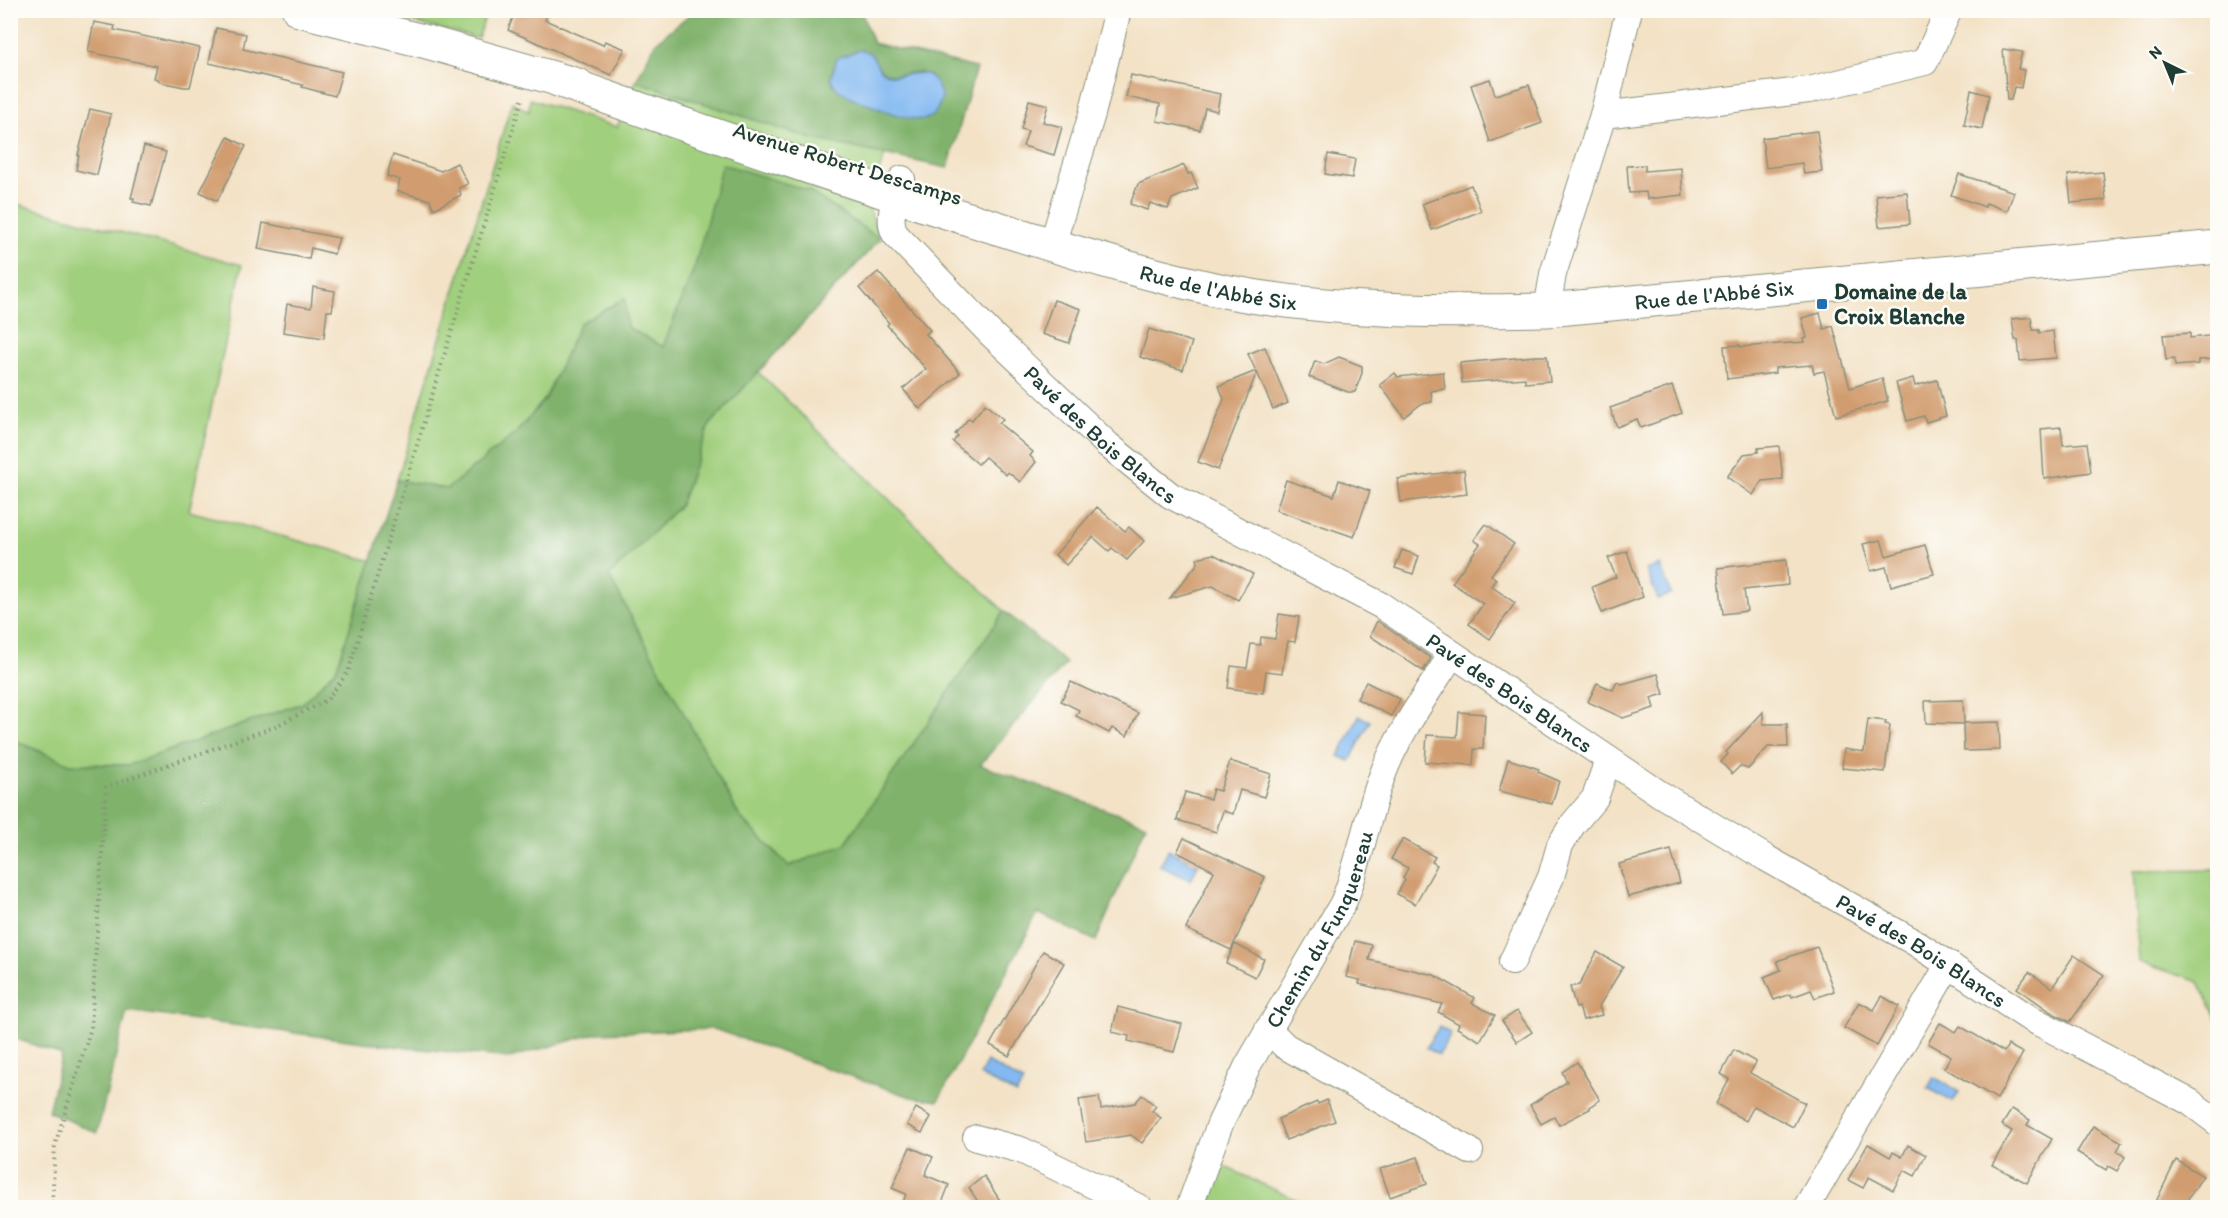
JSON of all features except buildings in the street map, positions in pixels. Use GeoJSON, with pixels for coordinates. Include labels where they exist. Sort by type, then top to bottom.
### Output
{"type":"FeatureCollection","features":[{"type":"Feature","properties":{"kind":"main road","name":"Avenue Robert Descamps"},"geometry":{"type":"LineString","coordinates":[[299,10],[423,41],[743,131],[900,188],[1128,259]]}},
{"type":"Feature","properties":{"kind":"main road","name":"Rue de l'Abbé Six"},"geometry":{"type":"LineString","coordinates":[[1128,259],[1289,290],[1426,309],[1547,310],[2217,247]]}},
{"type":"Feature","properties":{"kind":"street"},"geometry":{"type":"LineString","coordinates":[[1055,236],[1092,114],[1118,10]]}},
{"type":"Feature","properties":{"kind":"street"},"geometry":{"type":"LineString","coordinates":[[1547,310],[1556,263],[1603,114],[1629,10]]}},
{"type":"Feature","properties":{"kind":"street"},"geometry":{"type":"LineString","coordinates":[[1603,114],[1809,90],[1925,62],[1948,10]]}},
{"type":"Feature","properties":{"kind":"street","name":"Pavé des Bois Blancs"},"geometry":{"type":"LineString","coordinates":[[900,188],[892,213],[891,225],[895,234],[989,332],[1127,462],[1186,505],[1375,601],[1608,759],[1739,842],[1890,927],[2026,1016],[2190,1102],[2217,1123]]}},
{"type":"Feature","properties":{"kind":"street","name":"Chemin du Funquereau"},"geometry":{"type":"LineString","coordinates":[[1189,1208],[1229,1104],[1268,1029],[1335,918],[1350,886],[1388,760],[1452,654]]}},
{"type":"Feature","properties":{"kind":"street"},"geometry":{"type":"LineString","coordinates":[[1512,962],[1551,877],[1560,845],[1573,824],[1595,798],[1608,759]]}},
{"type":"Feature","properties":{"kind":"street"},"geometry":{"type":"LineString","coordinates":[[1806,1208],[1949,964]]}},
{"type":"Feature","properties":{"kind":"street"},"geometry":{"type":"LineString","coordinates":[[1268,1029],[1285,1046],[1470,1151]]}},
{"type":"Feature","properties":{"kind":"street"},"geometry":{"type":"LineString","coordinates":[[976,1138],[1021,1150],[1140,1208]]}},
{"type":"Feature","properties":{"kind":"path"},"geometry":{"type":"LineString","coordinates":[[52,1208],[55,1145],[91,1028],[106,787],[274,727],[327,700],[348,672],[544,76]]}},
{"type":"Feature","properties":{"kind":"green space"},"geometry":{"type":"Polygon","coordinates":[[[691,10],[861,11],[873,43],[976,68],[948,168],[809,138],[636,81],[655,43],[689,15],[691,10]],[[837,58],[831,78],[851,97],[877,108],[919,120],[940,92],[928,75],[918,72],[894,75],[885,73],[877,66],[837,58]]]}},
{"type":"Feature","properties":{"kind":"green space"},"geometry":{"type":"Polygon","coordinates":[[[366,11],[487,11],[478,38],[366,11]]]}},
{"type":"Feature","properties":{"kind":"green space"},"geometry":{"type":"Polygon","coordinates":[[[636,81],[809,138],[886,153],[867,202],[880,239],[807,190],[695,266],[663,347],[627,327],[624,299],[580,323],[545,399],[516,433],[447,489],[397,480],[512,102],[529,112],[530,99],[617,127],[636,81]]]}},
{"type":"Feature","properties":{"kind":"green space"},"geometry":{"type":"Polygon","coordinates":[[[722,164],[807,190],[880,239],[709,426],[680,505],[609,576],[740,817],[789,866],[845,844],[1004,611],[1066,663],[980,765],[1146,824],[1096,941],[1038,913],[938,1101],[911,1097],[714,1029],[597,1033],[509,1058],[393,1046],[127,1011],[97,1133],[48,1111],[62,1055],[11,1037],[11,739],[70,764],[129,765],[303,703],[337,668],[397,480],[447,489],[516,433],[545,399],[580,323],[625,298],[627,327],[663,347],[695,266],[722,164]]]}},
{"type":"Feature","properties":{"kind":"green space"},"geometry":{"type":"Polygon","coordinates":[[[10,202],[242,265],[189,511],[373,561],[337,668],[303,703],[129,765],[70,764],[11,739],[10,202]]]}},
{"type":"Feature","properties":{"kind":"green space"},"geometry":{"type":"Polygon","coordinates":[[[758,372],[1004,611],[845,844],[789,866],[740,817],[609,576],[680,505],[709,426],[758,372]]]}},
{"type":"Feature","properties":{"kind":"green space"},"geometry":{"type":"Polygon","coordinates":[[[2218,870],[2217,1020],[2199,982],[2139,962],[2133,871],[2218,870]]]}},
{"type":"Feature","properties":{"kind":"green space"},"geometry":{"type":"Polygon","coordinates":[[[1221,1165],[1312,1207],[1202,1208],[1221,1165]]]}},
{"type":"Feature","properties":{"kind":"water"},"geometry":{"type":"Polygon","coordinates":[[[859,50],[870,53],[880,70],[885,73],[902,75],[917,73],[931,77],[942,98],[934,114],[926,119],[918,119],[895,114],[867,104],[837,88],[831,78],[837,58],[859,50]]]}},
{"type":"Feature","properties":{"kind":"water"},"geometry":{"type":"Polygon","coordinates":[[[1660,565],[1671,594],[1658,599],[1646,570],[1660,565]]]}},
{"type":"Feature","properties":{"kind":"water"},"geometry":{"type":"Polygon","coordinates":[[[1359,716],[1370,721],[1350,761],[1339,756],[1359,716]]]}},
{"type":"Feature","properties":{"kind":"water"},"geometry":{"type":"Polygon","coordinates":[[[1168,850],[1198,865],[1191,880],[1160,866],[1168,850]]]}},
{"type":"Feature","properties":{"kind":"water"},"geometry":{"type":"Polygon","coordinates":[[[1439,1027],[1451,1034],[1439,1055],[1426,1048],[1439,1027]]]}},
{"type":"Feature","properties":{"kind":"water"},"geometry":{"type":"Polygon","coordinates":[[[987,1062],[1023,1082],[1016,1094],[980,1075],[987,1062]]]}},
{"type":"Feature","properties":{"kind":"water"},"geometry":{"type":"Polygon","coordinates":[[[1934,1077],[1959,1092],[1953,1102],[1928,1088],[1934,1077]]]}},
{"type":"Feature","properties":{"kind":"place","name":"Domaine de la Croix Blanche"},"geometry":{"type":"Point","coordinates":[1822,304]}}]}
